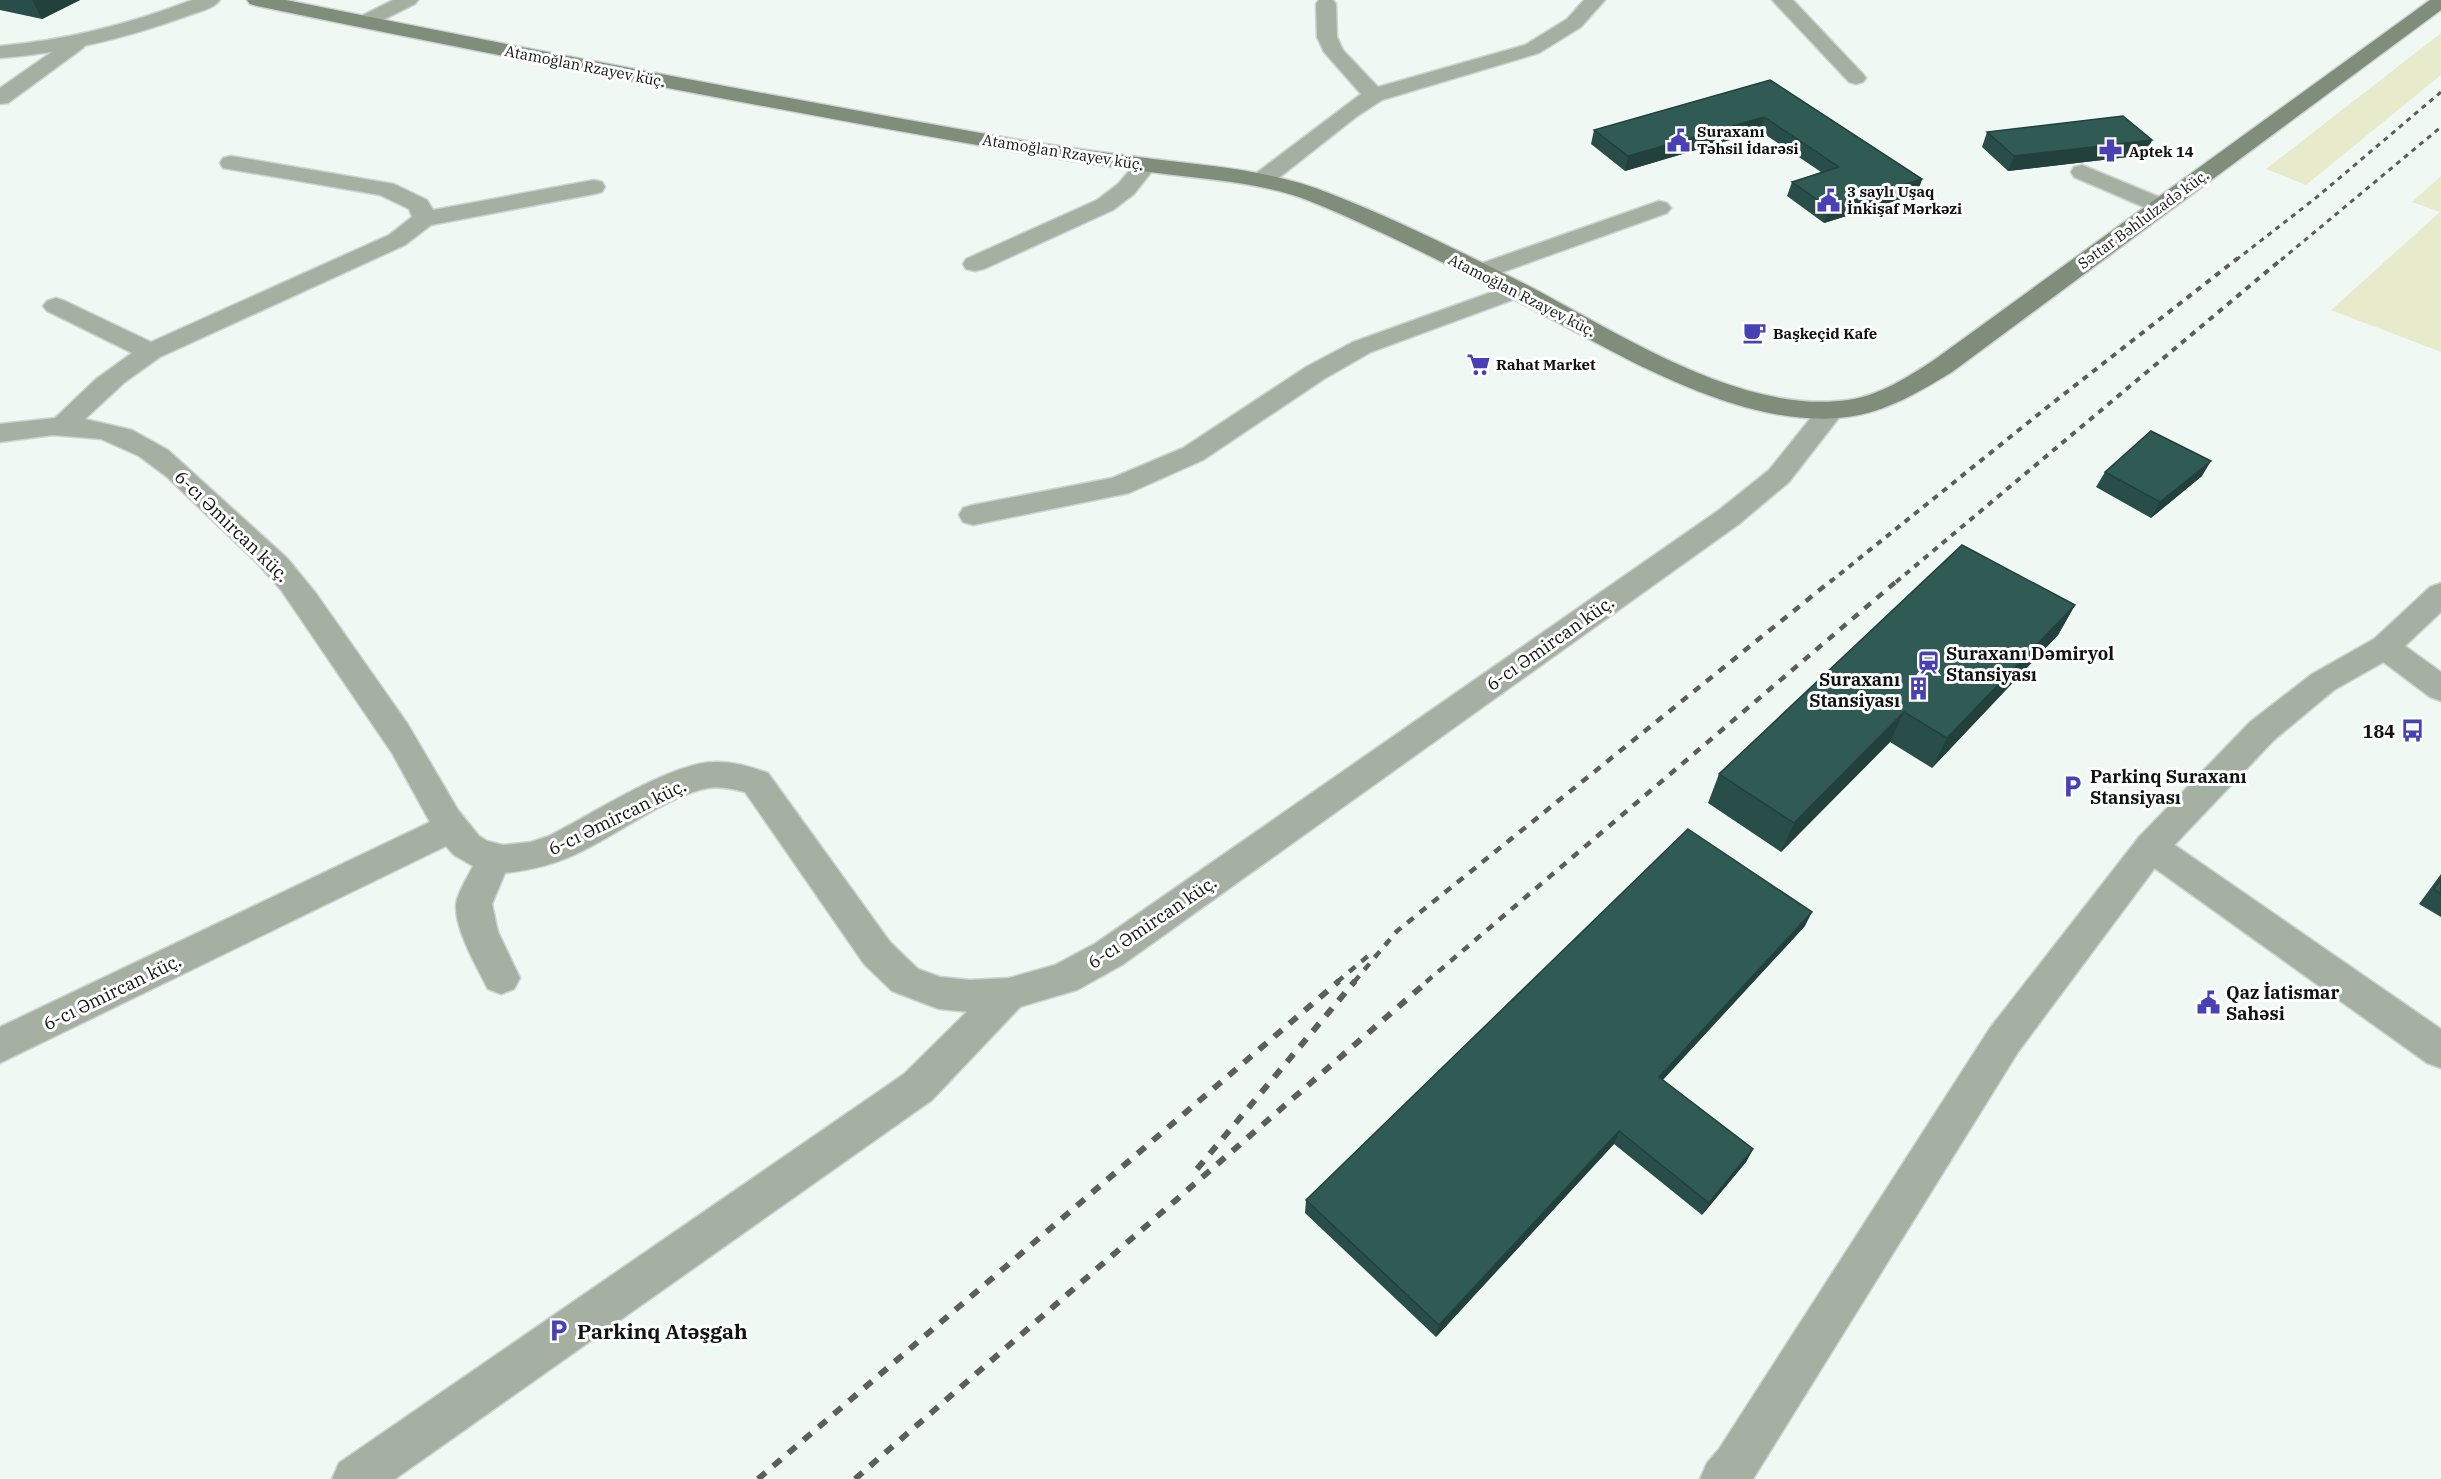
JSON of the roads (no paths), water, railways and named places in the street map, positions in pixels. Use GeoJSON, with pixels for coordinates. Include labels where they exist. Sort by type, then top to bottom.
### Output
{"type":"FeatureCollection","features":[{"type":"Feature","properties":{"kind":"main road","name":"Atamoğlan Rzayev küç."},"geometry":{"type":"LineString","coordinates":[[257,0],[747,98],[1026,147],[1263,179],[1325,199],[1517,290],[1648,359],[1725,392],[1776,406],[1832,410]]}},
{"type":"Feature","properties":{"kind":"main road","name":"Səttar Bəhlulzadə küç."},"geometry":{"type":"LineString","coordinates":[[1832,410],[1872,404],[1904,390],[1943,366],[2441,1]]}},
{"type":"Feature","properties":{"kind":"street"},"geometry":{"type":"LineString","coordinates":[[0,52],[76,44],[159,21],[210,0]]}},
{"type":"Feature","properties":{"kind":"street"},"geometry":{"type":"LineString","coordinates":[[364,22],[408,0]]}},
{"type":"Feature","properties":{"kind":"street"},"geometry":{"type":"LineString","coordinates":[[1263,179],[1348,112],[1374,95],[1532,49],[1574,23],[1595,0]]}},
{"type":"Feature","properties":{"kind":"street"},"geometry":{"type":"LineString","coordinates":[[1782,0],[1856,78]]}},
{"type":"Feature","properties":{"kind":"street"},"geometry":{"type":"LineString","coordinates":[[1326,4],[1327,37],[1334,52],[1374,95]]}},
{"type":"Feature","properties":{"kind":"street"},"geometry":{"type":"LineString","coordinates":[[0,98],[76,44]]}},
{"type":"Feature","properties":{"kind":"street"},"geometry":{"type":"LineString","coordinates":[[231,163],[386,189],[419,205],[424,219]]}},
{"type":"Feature","properties":{"kind":"street"},"geometry":{"type":"LineString","coordinates":[[975,264],[1105,205],[1126,189],[1146,165]]}},
{"type":"Feature","properties":{"kind":"street"},"geometry":{"type":"LineString","coordinates":[[2082,172],[2161,206]]}},
{"type":"Feature","properties":{"kind":"street"},"geometry":{"type":"LineString","coordinates":[[65,424],[108,381],[151,352],[397,240],[424,219],[594,188]]}},
{"type":"Feature","properties":{"kind":"street"},"geometry":{"type":"LineString","coordinates":[[1480,272],[1659,208]]}},
{"type":"Feature","properties":{"kind":"street"},"geometry":{"type":"LineString","coordinates":[[973,515],[1119,486],[1193,454],[1315,373],[1362,347],[1517,290]]}},
{"type":"Feature","properties":{"kind":"street"},"geometry":{"type":"LineString","coordinates":[[57,306],[151,352]]}},
{"type":"Feature","properties":{"kind":"street","name":"6-cı Əmircan küç."},"geometry":{"type":"LineString","coordinates":[[0,433],[65,424],[100,430],[140,444],[196,489],[285,575],[405,745],[451,828],[474,852],[493,860],[517,861],[552,850],[678,784],[709,775],[731,775],[756,782],[877,953],[905,980],[939,993],[970,996],[1009,994],[1064,979],[1109,954],[1729,517],[1779,476],[1832,410]]}},
{"type":"Feature","properties":{"kind":"street"},"geometry":{"type":"LineString","coordinates":[[1736,1474],[2004,1040],[2151,847],[2262,731],[2323,682],[2385,647],[2441,594]]}},
{"type":"Feature","properties":{"kind":"street"},"geometry":{"type":"LineString","coordinates":[[2385,647],[2441,689]]}},
{"type":"Feature","properties":{"kind":"street","name":"6-cı Əmircan küç."},"geometry":{"type":"LineString","coordinates":[[0,1046],[451,828]]}},
{"type":"Feature","properties":{"kind":"street"},"geometry":{"type":"LineString","coordinates":[[2151,847],[2441,1051]]}},
{"type":"Feature","properties":{"kind":"street"},"geometry":{"type":"LineString","coordinates":[[493,860],[474,903],[480,932],[501,978]]}},
{"type":"Feature","properties":{"kind":"street"},"geometry":{"type":"LineString","coordinates":[[355,1479],[918,1087],[1009,994]]}},
{"type":"Feature","properties":{"kind":"railway"},"geometry":{"type":"LineString","coordinates":[[2236,260],[2317,197],[2441,92]]}},
{"type":"Feature","properties":{"kind":"railway"},"geometry":{"type":"LineString","coordinates":[[2281,260],[2441,127]]}},
{"type":"Feature","properties":{"kind":"railway"},"geometry":{"type":"LineString","coordinates":[[1830,582],[2238,258]]}},
{"type":"Feature","properties":{"kind":"railway"},"geometry":{"type":"LineString","coordinates":[[1896,582],[2283,258]]}},
{"type":"Feature","properties":{"kind":"railway"},"geometry":{"type":"LineString","coordinates":[[1354,982],[1397,931],[1832,580]]}},
{"type":"Feature","properties":{"kind":"railway"},"geometry":{"type":"LineString","coordinates":[[1426,982],[1898,580]]}},
{"type":"Feature","properties":{"kind":"railway"},"geometry":{"type":"LineString","coordinates":[[1337,982],[1368,956]]}},
{"type":"Feature","properties":{"kind":"railway"},"geometry":{"type":"LineString","coordinates":[[758,1479],[1339,981]]}},
{"type":"Feature","properties":{"kind":"railway"},"geometry":{"type":"LineString","coordinates":[[1197,1169],[1355,981]]}},
{"type":"Feature","properties":{"kind":"railway"},"geometry":{"type":"LineString","coordinates":[[855,1479],[1428,981]]}},
{"type":"Feature","properties":{"kind":"place","name":"Suraxanı Təhsil İdarəsi"},"geometry":{"type":"Point","coordinates":[1679,140]}},
{"type":"Feature","properties":{"kind":"place","name":"Aptek 14"},"geometry":{"type":"Point","coordinates":[2111,151]}},
{"type":"Feature","properties":{"kind":"place","name":"3 saylı Uşaq İnkişaf Mərkəzi"},"geometry":{"type":"Point","coordinates":[1829,200]}},
{"type":"Feature","properties":{"kind":"place","name":"Başkeçid Kafe"},"geometry":{"type":"Point","coordinates":[1755,333]}},
{"type":"Feature","properties":{"kind":"place","name":"Rahat Market"},"geometry":{"type":"Point","coordinates":[1478,364]}},
{"type":"Feature","properties":{"kind":"place","name":"Suraxanı Dəmiryol Stansiyası"},"geometry":{"type":"Point","coordinates":[1928,663]}},
{"type":"Feature","properties":{"kind":"place","name":"Suraxanı Stansiyası"},"geometry":{"type":"Point","coordinates":[1918,689]}},
{"type":"Feature","properties":{"kind":"place","name":"184"},"geometry":{"type":"Point","coordinates":[2413,731]}},
{"type":"Feature","properties":{"kind":"place","name":"Parkinq Suraxanı Stansiyası"},"geometry":{"type":"Point","coordinates":[2072,786]}},
{"type":"Feature","properties":{"kind":"place","name":"Qaz İatismar Sahəsi"},"geometry":{"type":"Point","coordinates":[2208,1002]}},
{"type":"Feature","properties":{"kind":"place","name":"Parkinq Atəşgah"},"geometry":{"type":"Point","coordinates":[559,1331]}}]}
